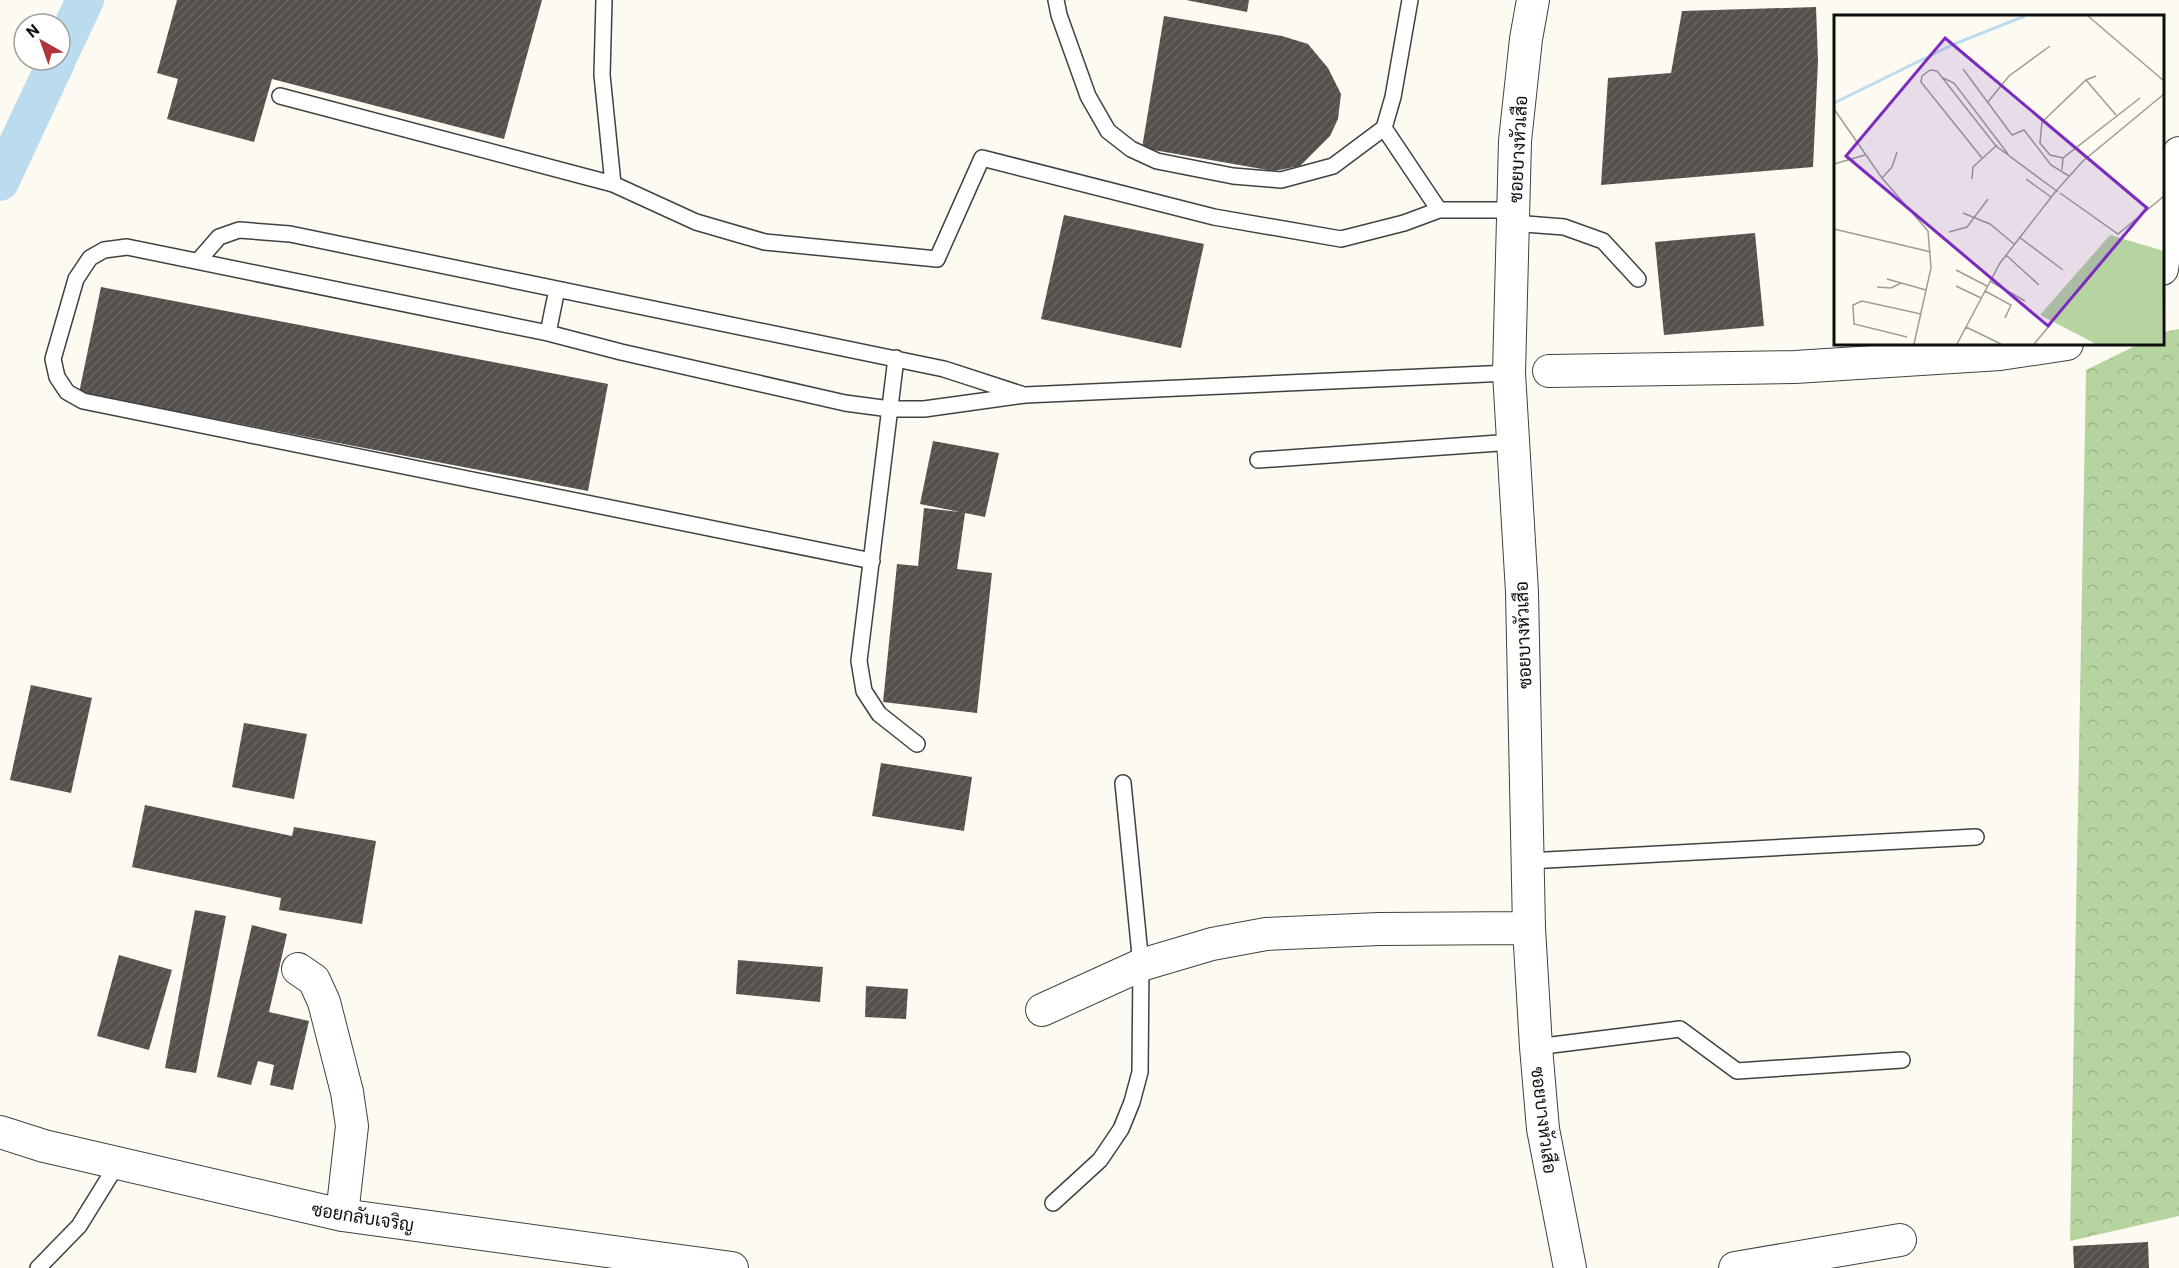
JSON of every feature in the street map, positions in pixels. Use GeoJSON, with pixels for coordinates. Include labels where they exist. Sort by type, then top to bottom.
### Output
{"type":"FeatureCollection","features":[{"type":"Feature","properties":{"kind":"street","name":"ซอยบางหัวเสือ"},"geometry":{"type":"LineString","coordinates":[[1533,0],[1526,39],[1515,141],[1513,216],[1529,372],[1513,442],[1522,592],[1529,928],[1536,1047],[1543,1129],[1570,1268]]}},
{"type":"Feature","properties":{"kind":"street"},"geometry":{"type":"LineString","coordinates":[[2164,261],[2179,153]]}},
{"type":"Feature","properties":{"kind":"street"},"geometry":{"type":"LineString","coordinates":[[1529,372],[1796,367],[2000,354],[2060,345]]}},
{"type":"Feature","properties":{"kind":"street"},"geometry":{"type":"LineString","coordinates":[[1042,1010],[1141,965],[1212,944],[1266,934],[1379,929],[1529,928]]}},
{"type":"Feature","properties":{"kind":"street"},"geometry":{"type":"LineString","coordinates":[[298,969],[314,980],[324,1002],[347,1092],[352,1126],[342,1215]]}},
{"type":"Feature","properties":{"kind":"street","name":"ซอยกลับเจริญ"},"geometry":{"type":"LineString","coordinates":[[0,1132],[44,1146],[342,1215],[732,1268]]}},
{"type":"Feature","properties":{"kind":"street"},"geometry":{"type":"LineString","coordinates":[[1735,1268],[1900,1240]]}},
{"type":"Feature","properties":{"kind":"lane"},"geometry":{"type":"LineString","coordinates":[[604,0],[602,75],[613,184]]}},
{"type":"Feature","properties":{"kind":"lane"},"geometry":{"type":"LineString","coordinates":[[1056,0],[1059,15],[1088,96],[1108,131],[1131,149],[1157,161],[1233,176],[1281,180],[1333,166],[1383,128],[1393,97],[1410,0]]}},
{"type":"Feature","properties":{"kind":"lane"},"geometry":{"type":"LineString","coordinates":[[280,96],[613,184],[696,222],[765,242],[937,260],[982,158],[1214,217],[1341,239],[1439,210],[1513,216],[1564,227],[1603,241],[1638,279]]}},
{"type":"Feature","properties":{"kind":"lane"},"geometry":{"type":"LineString","coordinates":[[1383,128],[1439,210]]}},
{"type":"Feature","properties":{"kind":"lane"},"geometry":{"type":"LineString","coordinates":[[199,260],[219,237],[238,230],[290,234],[896,358],[944,369],[1025,395]]}},
{"type":"Feature","properties":{"kind":"lane"},"geometry":{"type":"LineString","coordinates":[[872,561],[83,401],[67,392],[57,377],[53,359],[76,279],[90,258],[104,250],[127,247],[548,333],[845,403],[891,409],[924,409],[1025,395],[1529,372]]}},
{"type":"Feature","properties":{"kind":"lane"},"geometry":{"type":"LineString","coordinates":[[548,333],[556,289]]}},
{"type":"Feature","properties":{"kind":"lane"},"geometry":{"type":"LineString","coordinates":[[896,358],[859,661],[864,691],[879,714],[917,744]]}},
{"type":"Feature","properties":{"kind":"lane"},"geometry":{"type":"LineString","coordinates":[[1258,460],[1513,442]]}},
{"type":"Feature","properties":{"kind":"lane"},"geometry":{"type":"LineString","coordinates":[[1053,1203],[1100,1160],[1121,1129],[1132,1102],[1140,1072],[1141,965],[1123,783]]}},
{"type":"Feature","properties":{"kind":"lane"},"geometry":{"type":"LineString","coordinates":[[1528,861],[1976,837]]}},
{"type":"Feature","properties":{"kind":"lane"},"geometry":{"type":"LineString","coordinates":[[1536,1047],[1680,1029],[1737,1071],[1902,1060]]}},
{"type":"Feature","properties":{"kind":"lane"},"geometry":{"type":"LineString","coordinates":[[38,1268],[79,1226],[117,1163]]}},
{"type":"Feature","properties":{"kind":"green space"},"geometry":{"type":"Polygon","coordinates":[[[2179,329],[2179,1216],[2070,1241],[2086,370],[2137,345],[2164,345],[2164,332],[2179,329]]]}},
{"type":"Feature","properties":{"kind":"building"},"geometry":{"type":"Polygon","coordinates":[[[177,0],[542,0],[504,139],[272,79],[254,142],[167,119],[178,79],[157,73],[177,0]]]}},
{"type":"Feature","properties":{"kind":"building"},"geometry":{"type":"Polygon","coordinates":[[[1186,0],[1249,0],[1247,12],[1186,0]]]}},
{"type":"Feature","properties":{"kind":"building"},"geometry":{"type":"Polygon","coordinates":[[[1816,7],[1818,61],[1813,167],[1601,185],[1608,78],[1671,73],[1682,11],[1816,7]]]}},
{"type":"Feature","properties":{"kind":"building"},"geometry":{"type":"Polygon","coordinates":[[[1164,16],[1282,36],[1308,44],[1328,68],[1341,94],[1338,119],[1330,136],[1300,166],[1274,171],[1142,148],[1164,16]]]}},
{"type":"Feature","properties":{"kind":"building"},"geometry":{"type":"Polygon","coordinates":[[[1064,215],[1204,244],[1181,348],[1041,319],[1064,215]]]}},
{"type":"Feature","properties":{"kind":"building"},"geometry":{"type":"Polygon","coordinates":[[[1755,233],[1764,326],[1664,335],[1655,242],[1755,233]]]}},
{"type":"Feature","properties":{"kind":"building"},"geometry":{"type":"Polygon","coordinates":[[[101,287],[608,384],[588,491],[79,393],[101,287]]]}},
{"type":"Feature","properties":{"kind":"building"},"geometry":{"type":"Polygon","coordinates":[[[933,441],[999,453],[985,517],[965,513],[957,569],[992,573],[977,713],[883,702],[897,564],[918,566],[924,508],[960,512],[920,504],[933,441]]]}},
{"type":"Feature","properties":{"kind":"building"},"geometry":{"type":"Polygon","coordinates":[[[31,685],[92,698],[71,793],[10,780],[31,685]]]}},
{"type":"Feature","properties":{"kind":"building"},"geometry":{"type":"Polygon","coordinates":[[[244,723],[307,734],[294,799],[232,787],[244,723]]]}},
{"type":"Feature","properties":{"kind":"building"},"geometry":{"type":"Polygon","coordinates":[[[881,763],[972,777],[964,831],[872,816],[881,763]]]}},
{"type":"Feature","properties":{"kind":"building"},"geometry":{"type":"Polygon","coordinates":[[[145,805],[292,836],[294,827],[376,841],[362,924],[279,910],[281,898],[132,867],[145,805]]]}},
{"type":"Feature","properties":{"kind":"building"},"geometry":{"type":"Polygon","coordinates":[[[195,910],[226,916],[196,1073],[165,1068],[195,910]]]}},
{"type":"Feature","properties":{"kind":"building"},"geometry":{"type":"Polygon","coordinates":[[[252,925],[287,934],[269,1012],[309,1021],[293,1090],[270,1085],[274,1065],[258,1061],[251,1085],[217,1077],[252,925]]]}},
{"type":"Feature","properties":{"kind":"building"},"geometry":{"type":"Polygon","coordinates":[[[119,955],[172,970],[149,1050],[97,1036],[119,955]]]}},
{"type":"Feature","properties":{"kind":"building"},"geometry":{"type":"Polygon","coordinates":[[[738,960],[823,967],[820,1002],[736,994],[738,960]]]}},
{"type":"Feature","properties":{"kind":"building"},"geometry":{"type":"Polygon","coordinates":[[[866,986],[908,989],[906,1019],[865,1017],[866,986]]]}},
{"type":"Feature","properties":{"kind":"building"},"geometry":{"type":"Polygon","coordinates":[[[2148,1242],[2149,1268],[2074,1268],[2073,1246],[2148,1242]]]}},
{"type":"Feature","properties":{"kind":"waterway"},"geometry":{"type":"LineString","coordinates":[[72,28],[85,0]]}},
{"type":"Feature","properties":{"kind":"waterway"},"geometry":{"type":"LineString","coordinates":[[0,182],[51,72]]}}]}
